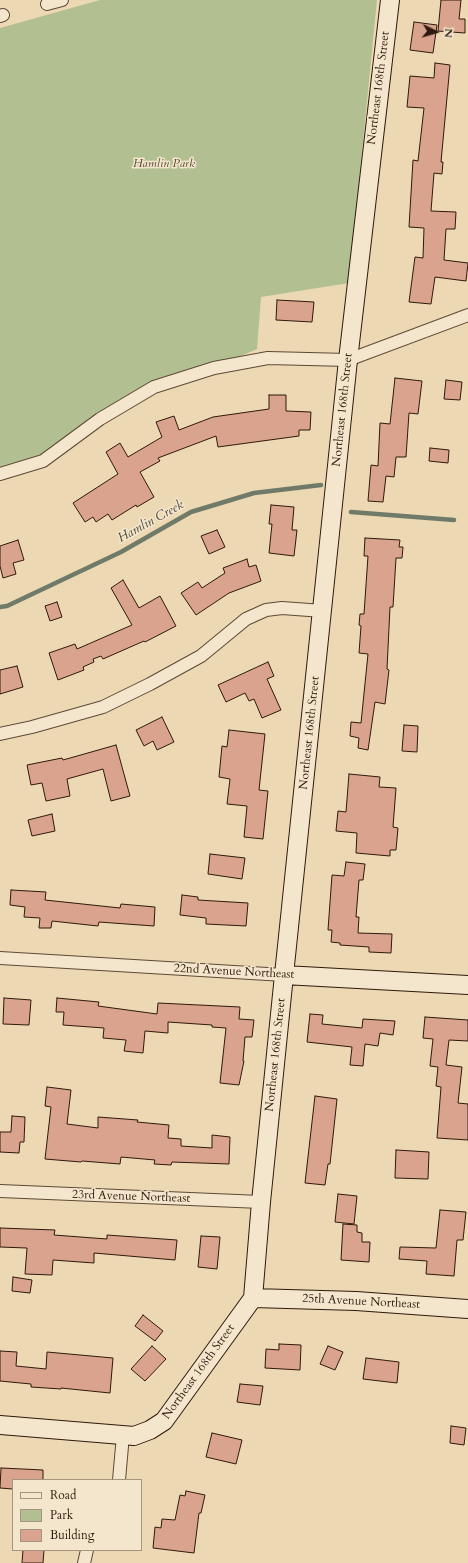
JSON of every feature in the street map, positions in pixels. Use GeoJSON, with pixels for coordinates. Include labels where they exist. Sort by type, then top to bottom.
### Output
{"type":"FeatureCollection","features":[{"type":"Feature","properties":{"kind":"street"},"geometry":{"type":"LineString","coordinates":[[47,4],[62,0]]}},
{"type":"Feature","properties":{"kind":"street","name":"Northeast 168th Street"},"geometry":{"type":"LineString","coordinates":[[123,1435],[134,1436],[150,1430],[164,1421],[253,1298],[261,1202],[348,360],[390,0]]}},
{"type":"Feature","properties":{"kind":"street"},"geometry":{"type":"LineString","coordinates":[[0,474],[43,461],[100,419],[154,387],[214,368],[268,358],[348,360],[468,315]]}},
{"type":"Feature","properties":{"kind":"street"},"geometry":{"type":"LineString","coordinates":[[0,734],[32,727],[104,707],[201,656],[246,619],[266,610],[282,608],[323,610]]}},
{"type":"Feature","properties":{"kind":"street","name":"22nd Avenue Northeast"},"geometry":{"type":"LineString","coordinates":[[0,958],[468,985]]}},
{"type":"Feature","properties":{"kind":"street","name":"23rd Avenue Northeast"},"geometry":{"type":"LineString","coordinates":[[0,1191],[261,1202]]}},
{"type":"Feature","properties":{"kind":"street","name":"25th Avenue Northeast"},"geometry":{"type":"LineString","coordinates":[[253,1298],[356,1301],[468,1309]]}},
{"type":"Feature","properties":{"kind":"street"},"geometry":{"type":"LineString","coordinates":[[0,1425],[92,1434],[123,1435],[119,1479]]}},
{"type":"Feature","properties":{"kind":"street"},"geometry":{"type":"LineString","coordinates":[[84,1563],[87,1551]]}},
{"type":"Feature","properties":{"kind":"green space","name":"Hamlin Park"},"geometry":{"type":"Polygon","coordinates":[[[100,0],[377,0],[349,283],[261,297],[257,349],[227,362],[154,387],[68,443],[0,475],[0,28],[100,0]]]}},
{"type":"Feature","properties":{"kind":"building"},"geometry":{"type":"Polygon","coordinates":[[[441,0],[461,0],[459,19],[465,19],[465,33],[438,31],[441,0]]]}},
{"type":"Feature","properties":{"kind":"building"},"geometry":{"type":"Polygon","coordinates":[[[414,22],[437,25],[433,53],[410,50],[414,22]]]}},
{"type":"Feature","properties":{"kind":"building"},"geometry":{"type":"Polygon","coordinates":[[[435,63],[450,65],[441,162],[443,162],[442,174],[434,173],[431,211],[456,212],[455,229],[446,229],[444,260],[468,263],[466,281],[435,277],[431,304],[409,302],[415,257],[423,258],[424,228],[409,227],[413,160],[418,161],[424,108],[407,107],[410,76],[434,78],[435,63]]]}},
{"type":"Feature","properties":{"kind":"building"},"geometry":{"type":"Polygon","coordinates":[[[277,300],[314,302],[312,322],[276,320],[277,300]]]}},
{"type":"Feature","properties":{"kind":"building"},"geometry":{"type":"Polygon","coordinates":[[[395,378],[422,381],[418,414],[409,413],[406,457],[396,457],[394,477],[386,476],[383,502],[368,501],[371,465],[378,466],[380,423],[390,424],[395,378]]]}},
{"type":"Feature","properties":{"kind":"building"},"geometry":{"type":"Polygon","coordinates":[[[446,380],[462,382],[460,400],[444,399],[446,380]]]}},
{"type":"Feature","properties":{"kind":"building"},"geometry":{"type":"Polygon","coordinates":[[[269,395],[286,395],[286,411],[311,412],[310,430],[299,430],[299,436],[218,447],[216,436],[158,458],[160,461],[140,472],[154,497],[137,507],[136,505],[112,520],[108,514],[96,522],[93,517],[85,522],[73,503],[118,474],[106,452],[120,443],[128,457],[162,437],[156,422],[174,416],[179,430],[213,417],[269,409],[269,395]]]}},
{"type":"Feature","properties":{"kind":"building"},"geometry":{"type":"Polygon","coordinates":[[[430,448],[449,450],[448,463],[429,461],[430,448]]]}},
{"type":"Feature","properties":{"kind":"building"},"geometry":{"type":"Polygon","coordinates":[[[271,505],[294,507],[292,530],[297,530],[294,556],[269,553],[272,524],[269,524],[271,505]]]}},
{"type":"Feature","properties":{"kind":"building"},"geometry":{"type":"Polygon","coordinates":[[[217,530],[225,547],[209,554],[201,536],[217,530]]]}},
{"type":"Feature","properties":{"kind":"building"},"geometry":{"type":"Polygon","coordinates":[[[365,538],[400,540],[399,547],[403,547],[402,558],[396,558],[393,607],[390,607],[387,669],[389,670],[385,704],[375,702],[368,750],[358,748],[359,738],[350,736],[351,722],[361,723],[368,654],[359,653],[361,626],[359,625],[360,614],[364,614],[368,556],[364,556],[365,538]]]}},
{"type":"Feature","properties":{"kind":"building"},"geometry":{"type":"Polygon","coordinates":[[[18,540],[24,560],[13,563],[16,574],[3,578],[0,566],[0,546],[18,540]]]}},
{"type":"Feature","properties":{"kind":"building"},"geometry":{"type":"Polygon","coordinates":[[[247,559],[249,567],[256,565],[261,581],[229,593],[196,615],[181,593],[198,582],[202,588],[225,573],[223,568],[247,559]]]}},
{"type":"Feature","properties":{"kind":"building"},"geometry":{"type":"Polygon","coordinates":[[[123,580],[139,608],[160,596],[176,626],[145,642],[144,641],[103,659],[101,656],[93,659],[94,662],[83,667],[84,670],[58,680],[49,653],[75,644],[77,649],[132,625],[111,588],[123,580]]]}},
{"type":"Feature","properties":{"kind":"building"},"geometry":{"type":"Polygon","coordinates":[[[57,602],[62,617],[50,621],[45,606],[57,602]]]}},
{"type":"Feature","properties":{"kind":"building"},"geometry":{"type":"Polygon","coordinates":[[[268,662],[274,676],[267,679],[281,710],[262,718],[254,699],[249,701],[245,693],[226,702],[218,685],[268,662]]]}},
{"type":"Feature","properties":{"kind":"building"},"geometry":{"type":"Polygon","coordinates":[[[17,666],[23,687],[0,694],[0,670],[17,666]]]}},
{"type":"Feature","properties":{"kind":"building"},"geometry":{"type":"Polygon","coordinates":[[[162,717],[174,742],[157,750],[153,741],[144,746],[136,730],[162,717]]]}},
{"type":"Feature","properties":{"kind":"building"},"geometry":{"type":"Polygon","coordinates":[[[404,725],[418,726],[417,752],[402,751],[404,725]]]}},
{"type":"Feature","properties":{"kind":"building"},"geometry":{"type":"Polygon","coordinates":[[[229,730],[265,734],[259,790],[268,791],[263,839],[244,837],[247,806],[227,804],[230,779],[219,777],[222,746],[227,747],[229,730]]]}},
{"type":"Feature","properties":{"kind":"building"},"geometry":{"type":"Polygon","coordinates":[[[116,745],[130,796],[111,801],[103,769],[67,779],[70,796],[46,801],[42,783],[31,785],[27,765],[62,758],[63,760],[116,745]]]}},
{"type":"Feature","properties":{"kind":"building"},"geometry":{"type":"Polygon","coordinates":[[[349,774],[380,777],[379,787],[396,788],[393,827],[398,828],[396,850],[390,850],[390,856],[356,853],[357,833],[336,831],[338,811],[346,812],[349,774]]]}},
{"type":"Feature","properties":{"kind":"building"},"geometry":{"type":"Polygon","coordinates":[[[52,814],[55,831],[32,836],[28,820],[52,814]]]}},
{"type":"Feature","properties":{"kind":"building"},"geometry":{"type":"Polygon","coordinates":[[[210,854],[245,858],[242,879],[208,874],[210,854]]]}},
{"type":"Feature","properties":{"kind":"building"},"geometry":{"type":"Polygon","coordinates":[[[346,862],[365,864],[363,880],[359,880],[356,917],[359,917],[358,933],[392,934],[391,953],[369,952],[369,947],[340,945],[340,943],[331,942],[332,930],[328,930],[332,875],[344,876],[346,862]]]}},
{"type":"Feature","properties":{"kind":"building"},"geometry":{"type":"Polygon","coordinates":[[[11,890],[46,892],[45,900],[120,908],[121,904],[155,907],[154,926],[99,922],[98,926],[52,921],[51,928],[39,928],[40,918],[24,917],[25,907],[10,905],[11,890]]]}},
{"type":"Feature","properties":{"kind":"building"},"geometry":{"type":"Polygon","coordinates":[[[182,895],[198,897],[198,900],[248,903],[246,926],[206,924],[206,918],[180,915],[182,895]]]}},
{"type":"Feature","properties":{"kind":"building"},"geometry":{"type":"Polygon","coordinates":[[[4,998],[31,1000],[29,1025],[3,1024],[4,998]]]}},
{"type":"Feature","properties":{"kind":"building"},"geometry":{"type":"Polygon","coordinates":[[[57,998],[99,1002],[98,1006],[157,1014],[158,1003],[240,1007],[239,1019],[254,1020],[252,1037],[245,1037],[244,1061],[239,1085],[220,1083],[226,1028],[212,1027],[212,1025],[168,1022],[168,1033],[145,1031],[143,1053],[124,1051],[126,1040],[103,1038],[104,1028],[63,1025],[64,1012],[56,1012],[57,998]]]}},
{"type":"Feature","properties":{"kind":"building"},"geometry":{"type":"Polygon","coordinates":[[[310,1014],[323,1015],[322,1024],[362,1028],[363,1019],[395,1021],[393,1035],[380,1033],[378,1046],[365,1044],[363,1066],[350,1065],[352,1047],[307,1042],[310,1014]]]}},
{"type":"Feature","properties":{"kind":"building"},"geometry":{"type":"Polygon","coordinates":[[[425,1017],[468,1020],[468,1041],[449,1040],[446,1065],[462,1067],[458,1103],[468,1104],[468,1140],[437,1138],[441,1087],[436,1086],[438,1067],[430,1066],[433,1039],[423,1038],[425,1017]]]}},
{"type":"Feature","properties":{"kind":"building"},"geometry":{"type":"Polygon","coordinates":[[[47,1087],[71,1090],[67,1124],[98,1128],[98,1117],[138,1120],[137,1122],[169,1125],[168,1138],[181,1139],[181,1146],[212,1148],[212,1135],[230,1137],[229,1164],[172,1162],[171,1165],[154,1164],[155,1160],[121,1157],[120,1164],[45,1159],[51,1107],[45,1106],[47,1087]]]}},
{"type":"Feature","properties":{"kind":"building"},"geometry":{"type":"Polygon","coordinates":[[[315,1096],[337,1099],[330,1164],[328,1164],[325,1185],[305,1183],[315,1096]]]}},
{"type":"Feature","properties":{"kind":"building"},"geometry":{"type":"Polygon","coordinates":[[[12,1116],[25,1117],[24,1142],[20,1142],[19,1153],[0,1152],[0,1132],[11,1132],[12,1116]]]}},
{"type":"Feature","properties":{"kind":"building"},"geometry":{"type":"Polygon","coordinates":[[[396,1150],[429,1152],[428,1179],[395,1178],[396,1150]]]}},
{"type":"Feature","properties":{"kind":"building"},"geometry":{"type":"Polygon","coordinates":[[[338,1194],[357,1196],[354,1224],[335,1222],[338,1194]]]}},
{"type":"Feature","properties":{"kind":"building"},"geometry":{"type":"Polygon","coordinates":[[[440,1210],[466,1212],[463,1240],[457,1240],[454,1276],[426,1274],[427,1261],[399,1259],[400,1247],[436,1248],[440,1210]]]}},
{"type":"Feature","properties":{"kind":"building"},"geometry":{"type":"Polygon","coordinates":[[[343,1224],[357,1225],[357,1232],[362,1233],[362,1242],[370,1242],[369,1262],[341,1260],[343,1224]]]}},
{"type":"Feature","properties":{"kind":"building"},"geometry":{"type":"Polygon","coordinates":[[[0,1228],[55,1230],[54,1235],[107,1239],[107,1235],[177,1240],[175,1260],[94,1253],[94,1263],[53,1260],[52,1275],[25,1274],[27,1248],[0,1247],[0,1228]]]}},
{"type":"Feature","properties":{"kind":"building"},"geometry":{"type":"Polygon","coordinates":[[[201,1236],[220,1237],[217,1269],[198,1267],[201,1236]]]}},
{"type":"Feature","properties":{"kind":"building"},"geometry":{"type":"Polygon","coordinates":[[[13,1277],[32,1280],[30,1293],[12,1291],[13,1277]]]}},
{"type":"Feature","properties":{"kind":"building"},"geometry":{"type":"Polygon","coordinates":[[[143,1315],[163,1331],[155,1341],[135,1326],[143,1315]]]}},
{"type":"Feature","properties":{"kind":"building"},"geometry":{"type":"Polygon","coordinates":[[[279,1344],[301,1345],[300,1370],[265,1368],[266,1349],[279,1350],[279,1344]]]}},
{"type":"Feature","properties":{"kind":"building"},"geometry":{"type":"Polygon","coordinates":[[[152,1346],[166,1359],[145,1381],[131,1369],[152,1346]]]}},
{"type":"Feature","properties":{"kind":"building"},"geometry":{"type":"Polygon","coordinates":[[[328,1346],[343,1352],[335,1370],[320,1364],[328,1346]]]}},
{"type":"Feature","properties":{"kind":"building"},"geometry":{"type":"Polygon","coordinates":[[[0,1351],[17,1352],[16,1366],[46,1369],[47,1352],[113,1358],[110,1393],[61,1388],[31,1387],[31,1384],[0,1381],[0,1351]]]}},
{"type":"Feature","properties":{"kind":"building"},"geometry":{"type":"Polygon","coordinates":[[[366,1358],[399,1362],[397,1383],[363,1379],[366,1358]]]}},
{"type":"Feature","properties":{"kind":"building"},"geometry":{"type":"Polygon","coordinates":[[[240,1384],[263,1386],[260,1405],[237,1402],[240,1384]]]}},
{"type":"Feature","properties":{"kind":"building"},"geometry":{"type":"Polygon","coordinates":[[[451,1426],[466,1428],[464,1445],[450,1443],[451,1426]]]}},
{"type":"Feature","properties":{"kind":"building"},"geometry":{"type":"Polygon","coordinates":[[[212,1433],[242,1440],[236,1464],[206,1457],[212,1433]]]}},
{"type":"Feature","properties":{"kind":"building"},"geometry":{"type":"Polygon","coordinates":[[[1,1468],[43,1470],[43,1479],[12,1479],[12,1489],[0,1488],[1,1468]]]}},
{"type":"Feature","properties":{"kind":"building"},"geometry":{"type":"Polygon","coordinates":[[[186,1491],[205,1495],[201,1513],[199,1513],[194,1553],[153,1548],[155,1527],[161,1528],[162,1519],[175,1520],[180,1495],[185,1496],[186,1491]]]}},
{"type":"Feature","properties":{"kind":"building"},"geometry":{"type":"Polygon","coordinates":[[[23,1551],[44,1551],[43,1563],[22,1563],[23,1551]]]}},
{"type":"Feature","properties":{"kind":"waterway","name":"Hamlin Creek"},"geometry":{"type":"LineString","coordinates":[[0,607],[7,606],[121,552],[191,512],[254,493],[321,485]]}},
{"type":"Feature","properties":{"kind":"waterway","name":"Hamlin Creek"},"geometry":{"type":"LineString","coordinates":[[351,512],[454,520]]}}]}
